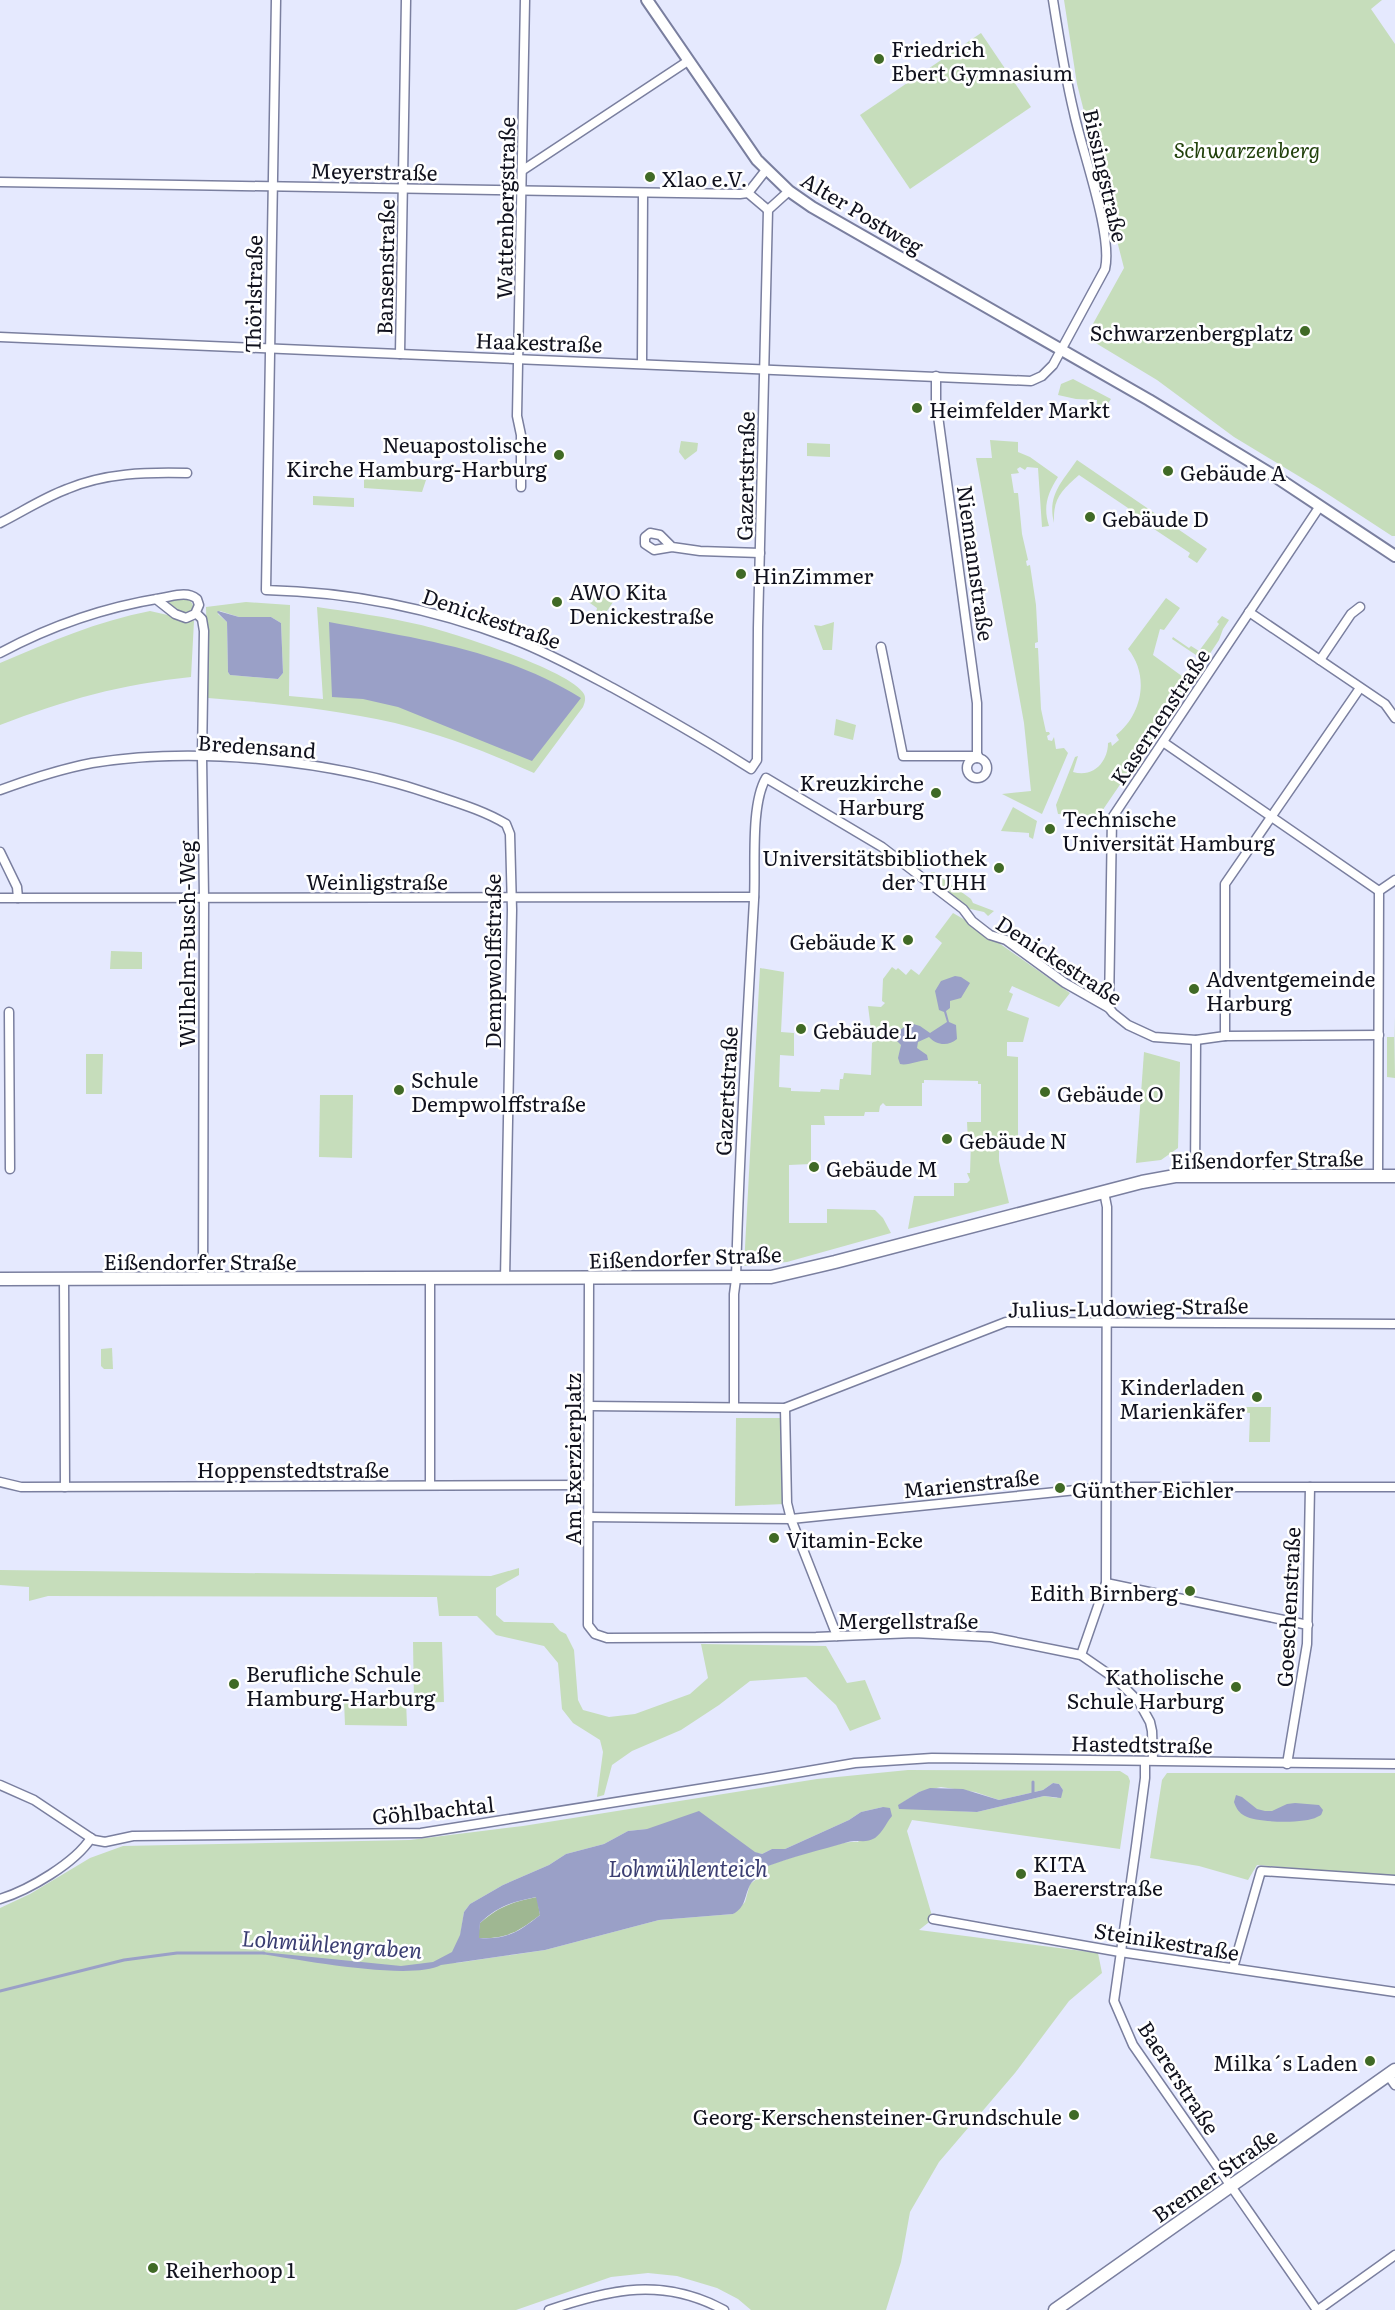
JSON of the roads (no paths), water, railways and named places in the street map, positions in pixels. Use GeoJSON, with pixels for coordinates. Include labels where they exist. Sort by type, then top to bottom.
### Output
{"type":"FeatureCollection","features":[{"type":"Feature","properties":{"kind":"main road","name":"Eißendorfer Straße"},"geometry":{"type":"LineString","coordinates":[[0,1279],[736,1279],[784,1275],[1142,1182],[1195,1175],[1395,1176]]}},
{"type":"Feature","properties":{"kind":"main road","name":"Bremer Straße"},"geometry":{"type":"LineString","coordinates":[[1055,2310],[1230,2187],[1393,2077]]}},
{"type":"Feature","properties":{"kind":"street","name":"Thörlstraße"},"geometry":{"type":"LineString","coordinates":[[266,590],[276,0]]}},
{"type":"Feature","properties":{"kind":"street","name":"Bansenstraße"},"geometry":{"type":"LineString","coordinates":[[400,354],[406,0]]}},
{"type":"Feature","properties":{"kind":"street","name":"Wattenbergstraße"},"geometry":{"type":"LineString","coordinates":[[521,488],[520,435],[517,416],[525,0]]}},
{"type":"Feature","properties":{"kind":"street","name":"Alter Postweg"},"geometry":{"type":"LineString","coordinates":[[647,0],[757,160],[789,190],[812,207],[1192,426],[1395,556]]}},
{"type":"Feature","properties":{"kind":"street","name":"Bissingstraße"},"geometry":{"type":"LineString","coordinates":[[1053,0],[1072,105],[1103,232],[1107,260],[1105,269],[1061,349]]}},
{"type":"Feature","properties":{"kind":"street"},"geometry":{"type":"LineString","coordinates":[[523,170],[688,61]]}},
{"type":"Feature","properties":{"kind":"street"},"geometry":{"type":"LineString","coordinates":[[766,170],[748,194],[768,210],[789,190]]}},
{"type":"Feature","properties":{"kind":"street","name":"Meyerstraße"},"geometry":{"type":"LineString","coordinates":[[0,182],[748,194]]}},
{"type":"Feature","properties":{"kind":"street"},"geometry":{"type":"LineString","coordinates":[[642,363],[644,193]]}},
{"type":"Feature","properties":{"kind":"street","name":"Gazertstraße"},"geometry":{"type":"LineString","coordinates":[[751,769],[757,760],[763,368],[768,210]]}},
{"type":"Feature","properties":{"kind":"street","name":"Haakestraße"},"geometry":{"type":"LineString","coordinates":[[0,337],[1031,381],[1048,371],[1061,349]]}},
{"type":"Feature","properties":{"kind":"street","name":"Niemannstraße"},"geometry":{"type":"LineString","coordinates":[[881,647],[903,756],[978,757],[977,704],[936,401],[936,376]]}},
{"type":"Feature","properties":{"kind":"street"},"geometry":{"type":"LineString","coordinates":[[0,523],[67,488],[92,481],[130,474],[186,473]]}},
{"type":"Feature","properties":{"kind":"street","name":"Kasernenstraße"},"geometry":{"type":"LineString","coordinates":[[1109,1008],[1112,818],[1320,506]]}},
{"type":"Feature","properties":{"kind":"street"},"geometry":{"type":"LineString","coordinates":[[672,547],[700,551],[760,553]]}},
{"type":"Feature","properties":{"kind":"street","name":"Denickestraße"},"geometry":{"type":"LineString","coordinates":[[266,590],[329,593],[398,604],[439,614],[516,640],[598,680],[751,769]]}},
{"type":"Feature","properties":{"kind":"street"},"geometry":{"type":"LineString","coordinates":[[0,653],[35,636],[125,605],[156,599],[189,594],[199,601],[200,605],[191,617],[183,617],[156,599]]}},
{"type":"Feature","properties":{"kind":"street"},"geometry":{"type":"LineString","coordinates":[[1320,660],[1351,614],[1360,607]]}},
{"type":"Feature","properties":{"kind":"street"},"geometry":{"type":"LineString","coordinates":[[1249,612],[1385,705],[1395,718]]}},
{"type":"Feature","properties":{"kind":"street","name":"Wilhelm-Busch-Weg"},"geometry":{"type":"LineString","coordinates":[[196,613],[202,619],[204,631],[202,757],[203,1279]]}},
{"type":"Feature","properties":{"kind":"street"},"geometry":{"type":"LineString","coordinates":[[1226,1036],[1225,884],[1360,688]]}},
{"type":"Feature","properties":{"kind":"street"},"geometry":{"type":"LineString","coordinates":[[1163,742],[1379,891]]}},
{"type":"Feature","properties":{"kind":"street","name":"Bredensand"},"geometry":{"type":"LineString","coordinates":[[0,790],[42,775],[92,764],[152,758],[202,757],[280,762],[347,771],[412,787],[506,824]]}},
{"type":"Feature","properties":{"kind":"street","name":"Gazertstraße"},"geometry":{"type":"LineString","coordinates":[[734,1407],[734,1294],[756,821],[761,786],[766,778]]}},
{"type":"Feature","properties":{"kind":"street","name":"Denickestraße"},"geometry":{"type":"LineString","coordinates":[[766,778],[882,847],[963,909],[972,921],[990,935],[1006,940],[1065,983],[1109,1008],[1118,1018],[1146,1035],[1196,1040],[1226,1036],[1379,1035]]}},
{"type":"Feature","properties":{"kind":"street","name":"Dempwolffstraße"},"geometry":{"type":"LineString","coordinates":[[506,824],[510,834],[511,897],[506,1279]]}},
{"type":"Feature","properties":{"kind":"street"},"geometry":{"type":"LineString","coordinates":[[0,852],[17,887],[18,898]]}},
{"type":"Feature","properties":{"kind":"street"},"geometry":{"type":"LineString","coordinates":[[1379,891],[1395,880]]}},
{"type":"Feature","properties":{"kind":"street"},"geometry":{"type":"LineString","coordinates":[[1378,1176],[1379,891]]}},
{"type":"Feature","properties":{"kind":"street","name":"Weinligstraße"},"geometry":{"type":"LineString","coordinates":[[0,898],[754,897]]}},
{"type":"Feature","properties":{"kind":"street"},"geometry":{"type":"LineString","coordinates":[[9,1012],[5,1086],[10,1169]]}},
{"type":"Feature","properties":{"kind":"street"},"geometry":{"type":"LineString","coordinates":[[1195,1175],[1196,1040]]}},
{"type":"Feature","properties":{"kind":"street"},"geometry":{"type":"LineString","coordinates":[[1081,1655],[1106,1583],[1107,1207],[1104,1192]]}},
{"type":"Feature","properties":{"kind":"street"},"geometry":{"type":"LineString","coordinates":[[64,1279],[65,1487]]}},
{"type":"Feature","properties":{"kind":"street"},"geometry":{"type":"LineString","coordinates":[[429,1485],[430,1279]]}},
{"type":"Feature","properties":{"kind":"street","name":"Am Exerzierplatz"},"geometry":{"type":"LineString","coordinates":[[589,1279],[588,1625],[597,1636]]}},
{"type":"Feature","properties":{"kind":"street","name":"Julius-Ludowieg-Straße"},"geometry":{"type":"LineString","coordinates":[[589,1406],[785,1408],[1006,1322],[1395,1324]]}},
{"type":"Feature","properties":{"kind":"street"},"geometry":{"type":"LineString","coordinates":[[785,1408],[787,1503],[791,1519],[837,1636]]}},
{"type":"Feature","properties":{"kind":"street","name":"Hoppenstedtstraße"},"geometry":{"type":"LineString","coordinates":[[0,1482],[21,1487],[588,1485]]}},
{"type":"Feature","properties":{"kind":"street","name":"Marienstraße"},"geometry":{"type":"LineString","coordinates":[[588,1517],[791,1519],[1106,1486],[1395,1487]]}},
{"type":"Feature","properties":{"kind":"street","name":"Goeschenstraße"},"geometry":{"type":"LineString","coordinates":[[1287,1764],[1301,1687],[1308,1625],[1310,1487]]}},
{"type":"Feature","properties":{"kind":"street"},"geometry":{"type":"LineString","coordinates":[[1106,1583],[1308,1625]]}},
{"type":"Feature","properties":{"kind":"street","name":"Mergellstraße"},"geometry":{"type":"LineString","coordinates":[[597,1636],[607,1638],[837,1636],[914,1633],[990,1637],[1081,1655],[1117,1680],[1139,1702],[1150,1722],[1152,1731],[1149,1760]]}},
{"type":"Feature","properties":{"kind":"street","name":"Hastedtstraße"},"geometry":{"type":"LineString","coordinates":[[888,1761],[932,1758],[1395,1764]]}},
{"type":"Feature","properties":{"kind":"street","name":"Baererstraße"},"geometry":{"type":"LineString","coordinates":[[1149,1760],[1114,2001],[1133,2045],[1317,2310]]}},
{"type":"Feature","properties":{"kind":"street","name":"Göhlbachtal"},"geometry":{"type":"LineString","coordinates":[[91,1838],[105,1842],[133,1836],[421,1833],[812,1769],[888,1761]]}},
{"type":"Feature","properties":{"kind":"street"},"geometry":{"type":"LineString","coordinates":[[0,1785],[34,1800],[91,1838],[82,1850],[49,1874],[0,1899]]}},
{"type":"Feature","properties":{"kind":"street"},"geometry":{"type":"LineString","coordinates":[[1233,1968],[1262,1871],[1395,1880]]}},
{"type":"Feature","properties":{"kind":"street","name":"Steinikestraße"},"geometry":{"type":"LineString","coordinates":[[933,1919],[1120,1952],[1395,1992]]}},
{"type":"Feature","properties":{"kind":"street"},"geometry":{"type":"LineString","coordinates":[[1317,2310],[1395,2255]]}},
{"type":"Feature","properties":{"kind":"street"},"geometry":{"type":"LineString","coordinates":[[549,2310],[598,2294],[648,2288],[687,2294],[723,2310]]}},
{"type":"Feature","properties":{"kind":"water"},"geometry":{"type":"Polygon","coordinates":[[[218,611],[239,617],[271,617],[281,623],[283,673],[278,679],[230,675],[228,672],[227,622],[218,611]]]}},
{"type":"Feature","properties":{"kind":"water"},"geometry":{"type":"Polygon","coordinates":[[[329,622],[427,641],[490,657],[551,681],[581,698],[532,761],[398,707],[363,699],[332,697],[329,622]]]}},
{"type":"Feature","properties":{"kind":"water"},"geometry":{"type":"Polygon","coordinates":[[[955,976],[970,983],[961,998],[950,1001],[950,1008],[946,1011],[949,1022],[956,1025],[957,1039],[942,1044],[929,1037],[918,1042],[917,1048],[927,1055],[928,1060],[900,1064],[898,1058],[901,1045],[897,1041],[900,1030],[910,1023],[930,1033],[947,1022],[944,1012],[939,1010],[935,991],[941,981],[955,976]]]}},
{"type":"Feature","properties":{"kind":"water"},"geometry":{"type":"Polygon","coordinates":[[[1053,1783],[1059,1784],[1063,1790],[1061,1798],[1044,1796],[977,1812],[899,1809],[898,1805],[930,1788],[963,1789],[999,1800],[1043,1790],[1053,1783]]]}},
{"type":"Feature","properties":{"kind":"water"},"geometry":{"type":"Polygon","coordinates":[[[1236,1795],[1257,1809],[1265,1811],[1272,1811],[1295,1803],[1319,1805],[1323,1810],[1320,1816],[1303,1821],[1260,1820],[1239,1812],[1234,1802],[1236,1795]]]}},
{"type":"Feature","properties":{"kind":"water","name":"Lohmühlenteich"},"geometry":{"type":"Polygon","coordinates":[[[883,1807],[890,1808],[892,1816],[880,1833],[871,1840],[848,1842],[765,1867],[750,1885],[740,1908],[733,1914],[659,1920],[545,1950],[406,1971],[354,1968],[262,1954],[262,1952],[401,1966],[433,1962],[452,1952],[460,1935],[464,1912],[470,1904],[503,1885],[549,1865],[566,1854],[604,1844],[628,1831],[647,1829],[699,1811],[755,1852],[762,1854],[772,1849],[785,1849],[849,1820],[861,1812],[883,1807]],[[536,1897],[512,1903],[493,1912],[480,1923],[479,1938],[497,1938],[512,1934],[540,1915],[536,1897]]]}},
{"type":"Feature","properties":{"kind":"waterway","name":"Lohmühlengraben"},"geometry":{"type":"LineString","coordinates":[[1033,1782],[1033,1794]]}},
{"type":"Feature","properties":{"kind":"waterway","name":"Lohmühlengraben"},"geometry":{"type":"LineString","coordinates":[[0,1991],[124,1960],[177,1953],[264,1953]]}},
{"type":"Feature","properties":{"kind":"place","name":"Friedrich Ebert Gymnasium"},"geometry":{"type":"Point","coordinates":[879,59]}},
{"type":"Feature","properties":{"kind":"place","name":"Xlao e.V."},"geometry":{"type":"Point","coordinates":[650,177]}},
{"type":"Feature","properties":{"kind":"place","name":"Schwarzenbergplatz"},"geometry":{"type":"Point","coordinates":[1305,331]}},
{"type":"Feature","properties":{"kind":"place","name":"Heimfelder Markt"},"geometry":{"type":"Point","coordinates":[917,408]}},
{"type":"Feature","properties":{"kind":"place","name":"Neuapostolische Kirche Hamburg-Harburg"},"geometry":{"type":"Point","coordinates":[559,455]}},
{"type":"Feature","properties":{"kind":"place","name":"Gebäude A"},"geometry":{"type":"Point","coordinates":[1168,471]}},
{"type":"Feature","properties":{"kind":"place","name":"Gebäude D"},"geometry":{"type":"Point","coordinates":[1090,517]}},
{"type":"Feature","properties":{"kind":"place","name":"HinZimmer"},"geometry":{"type":"Point","coordinates":[741,574]}},
{"type":"Feature","properties":{"kind":"place","name":"AWO Kita Denickestraße"},"geometry":{"type":"Point","coordinates":[557,602]}},
{"type":"Feature","properties":{"kind":"place","name":"Kreuzkirche Harburg"},"geometry":{"type":"Point","coordinates":[936,793]}},
{"type":"Feature","properties":{"kind":"place","name":"Technische Universität Hamburg"},"geometry":{"type":"Point","coordinates":[1050,829]}},
{"type":"Feature","properties":{"kind":"place","name":"Universitätsbibliothek der TUHH"},"geometry":{"type":"Point","coordinates":[999,868]}},
{"type":"Feature","properties":{"kind":"place","name":"Gebäude K"},"geometry":{"type":"Point","coordinates":[908,940]}},
{"type":"Feature","properties":{"kind":"place","name":"Adventgemeinde Harburg"},"geometry":{"type":"Point","coordinates":[1194,989]}},
{"type":"Feature","properties":{"kind":"place","name":"Gebäude L"},"geometry":{"type":"Point","coordinates":[801,1029]}},
{"type":"Feature","properties":{"kind":"place","name":"Schule Dempwolffstraße"},"geometry":{"type":"Point","coordinates":[399,1090]}},
{"type":"Feature","properties":{"kind":"place","name":"Gebäude O"},"geometry":{"type":"Point","coordinates":[1045,1092]}},
{"type":"Feature","properties":{"kind":"place","name":"Gebäude N"},"geometry":{"type":"Point","coordinates":[947,1139]}},
{"type":"Feature","properties":{"kind":"place","name":"Gebäude M"},"geometry":{"type":"Point","coordinates":[814,1167]}},
{"type":"Feature","properties":{"kind":"place","name":"Kinderladen Marienkäfer"},"geometry":{"type":"Point","coordinates":[1257,1397]}},
{"type":"Feature","properties":{"kind":"place","name":"Günther Eichler"},"geometry":{"type":"Point","coordinates":[1060,1488]}},
{"type":"Feature","properties":{"kind":"place","name":"Vitamin-Ecke"},"geometry":{"type":"Point","coordinates":[774,1538]}},
{"type":"Feature","properties":{"kind":"place","name":"Edith Birnberg"},"geometry":{"type":"Point","coordinates":[1190,1591]}},
{"type":"Feature","properties":{"kind":"place","name":"Berufliche Schule Hamburg-Harburg"},"geometry":{"type":"Point","coordinates":[234,1684]}},
{"type":"Feature","properties":{"kind":"place","name":"Katholische Schule Harburg"},"geometry":{"type":"Point","coordinates":[1236,1687]}},
{"type":"Feature","properties":{"kind":"place","name":"KITA Baererstraße"},"geometry":{"type":"Point","coordinates":[1021,1874]}},
{"type":"Feature","properties":{"kind":"place","name":"Milka´s Laden"},"geometry":{"type":"Point","coordinates":[1370,2061]}},
{"type":"Feature","properties":{"kind":"place","name":"Georg-Kerschensteiner-Grundschule"},"geometry":{"type":"Point","coordinates":[1074,2115]}},
{"type":"Feature","properties":{"kind":"place","name":"Reiherhoop 1"},"geometry":{"type":"Point","coordinates":[153,2268]}},
{"type":"Feature","properties":{"kind":"park label","name":"Schwarzenberg"},"geometry":{"type":"Point","coordinates":[1247,148]}}]}
